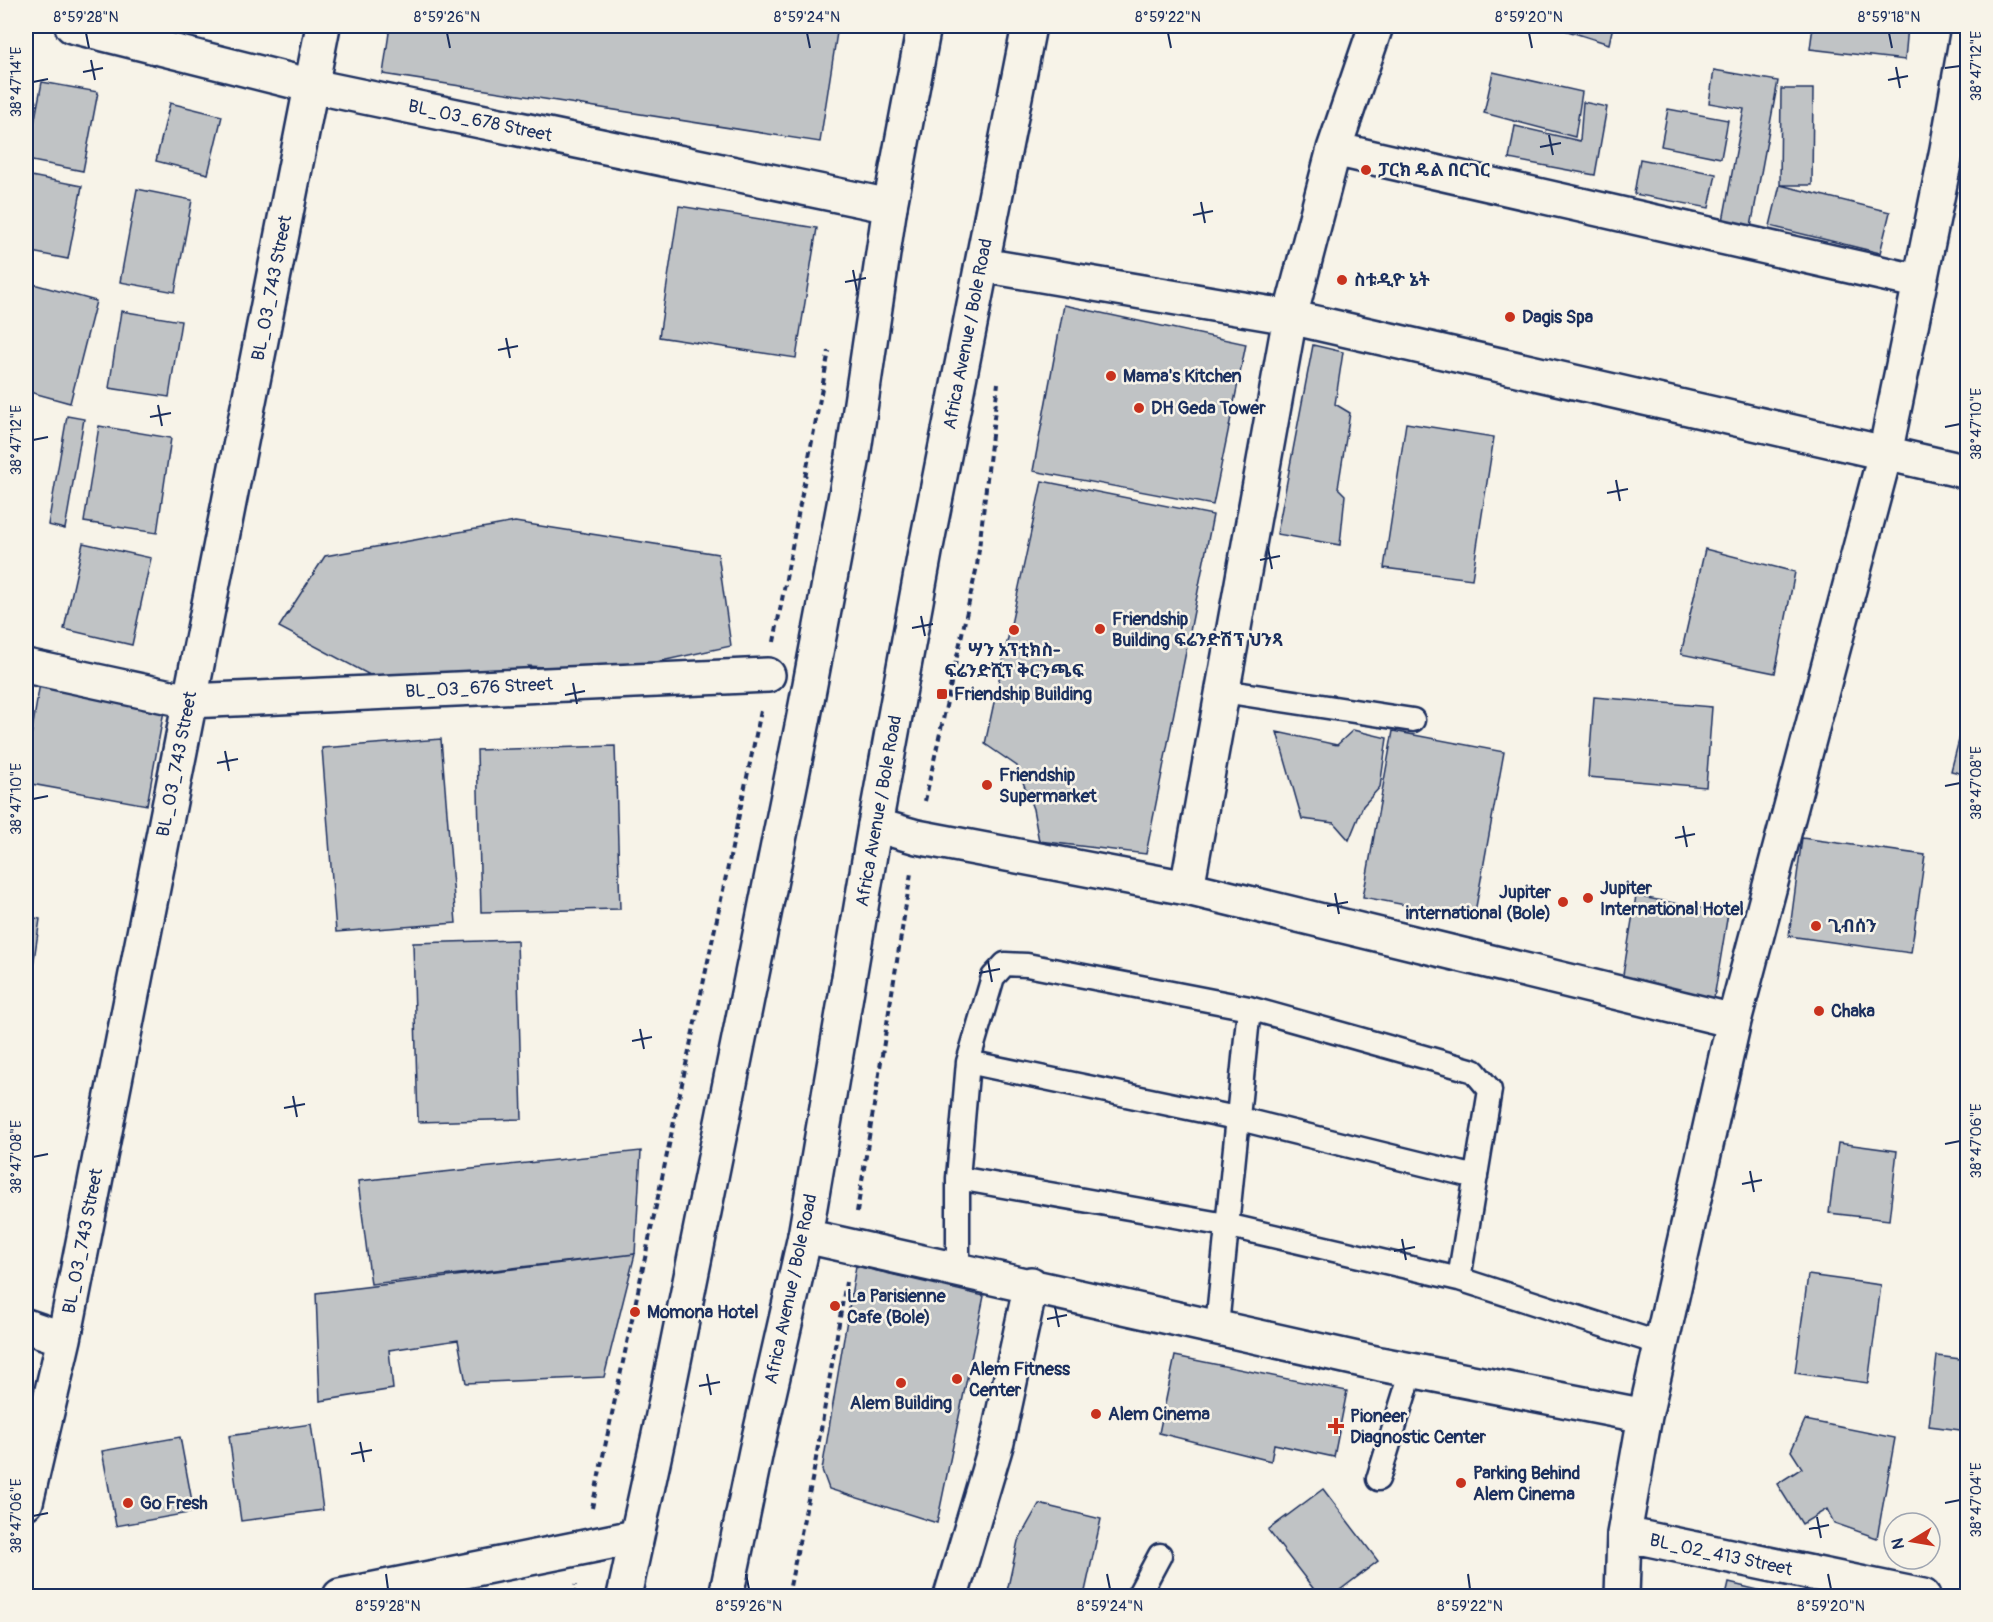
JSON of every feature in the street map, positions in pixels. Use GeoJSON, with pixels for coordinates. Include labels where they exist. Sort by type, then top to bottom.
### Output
{"type":"FeatureCollection","features":[{"type":"Feature","properties":{"kind":"street","name":"BL_03_678 Street"},"geometry":{"type":"LineString","coordinates":[[72,26],[312,86],[890,206]]}},
{"type":"Feature","properties":{"kind":"street","name":"BL_03_743 Street"},"geometry":{"type":"LineString","coordinates":[[26,1502],[64,1339],[323,26]]}},
{"type":"Feature","properties":{"kind":"street"},"geometry":{"type":"LineString","coordinates":[[624,1596],[660,1430],[854,457],[890,206],[924,26]]}},
{"type":"Feature","properties":{"kind":"street","name":"Africa Avenue / Bole Road"},"geometry":{"type":"LineString","coordinates":[[726,1596],[805,1236],[875,825],[1029,26]]}},
{"type":"Feature","properties":{"kind":"street"},"geometry":{"type":"LineString","coordinates":[[1187,888],[1290,317],[1334,149],[1376,26]]}},
{"type":"Feature","properties":{"kind":"street"},"geometry":{"type":"LineString","coordinates":[[1622,1596],[1624,1534],[1661,1344],[1734,1021],[1885,454],[1920,282],[1957,150],[1968,29]]}},
{"type":"Feature","properties":{"kind":"street"},"geometry":{"type":"LineString","coordinates":[[1334,149],[1920,282]]}},
{"type":"Feature","properties":{"kind":"street"},"geometry":{"type":"LineString","coordinates":[[982,265],[1290,317],[1968,472]]}},
{"type":"Feature","properties":{"kind":"street","name":"BL_03_676 Street"},"geometry":{"type":"LineString","coordinates":[[26,666],[189,701],[768,675]]}},
{"type":"Feature","properties":{"kind":"street"},"geometry":{"type":"LineString","coordinates":[[875,825],[917,837],[1187,888],[1734,1021]]}},
{"type":"Feature","properties":{"kind":"street"},"geometry":{"type":"LineString","coordinates":[[805,1236],[1031,1284],[1412,1370],[1646,1416]]}},
{"type":"Feature","properties":{"kind":"street"},"geometry":{"type":"LineString","coordinates":[[951,1596],[997,1442],[1031,1284]]}},
{"type":"Feature","properties":{"kind":"street"},"geometry":{"type":"LineString","coordinates":[[26,1326],[64,1339]]}},
{"type":"Feature","properties":{"kind":"street","name":"BL_02_413 Street"},"geometry":{"type":"LineString","coordinates":[[1624,1534],[1923,1596]]}},
{"type":"Feature","properties":{"kind":"street"},"geometry":{"type":"LineString","coordinates":[[340,1596],[635,1537]]}},
{"type":"Feature","properties":{"kind":"lane"},"geometry":{"type":"LineString","coordinates":[[1223,691],[1413,720]]}},
{"type":"Feature","properties":{"kind":"lane"},"geometry":{"type":"LineString","coordinates":[[958,1269],[958,1178],[968,1062],[993,977],[1005,964],[1028,965],[1249,1008],[1474,1071],[1490,1090],[1459,1279]]}},
{"type":"Feature","properties":{"kind":"lane"},"geometry":{"type":"LineString","coordinates":[[1217,1326],[1236,1118],[1249,1008]]}},
{"type":"Feature","properties":{"kind":"lane"},"geometry":{"type":"LineString","coordinates":[[968,1062],[1236,1118],[1476,1177]]}},
{"type":"Feature","properties":{"kind":"lane"},"geometry":{"type":"LineString","coordinates":[[958,1178],[1226,1225],[1459,1279],[1661,1344]]}},
{"type":"Feature","properties":{"kind":"lane"},"geometry":{"type":"LineString","coordinates":[[1378,1479],[1412,1370]]}},
{"type":"Feature","properties":{"kind":"lane"},"geometry":{"type":"LineString","coordinates":[[1138,1596],[1160,1555]]}},
{"type":"Feature","properties":{"kind":"path"},"geometry":{"type":"LineString","coordinates":[[573,1596],[768,675],[829,348]]}},
{"type":"Feature","properties":{"kind":"building"},"geometry":{"type":"Polygon","coordinates":[[[390,26],[838,26],[820,142],[383,74],[390,26]]]}},
{"type":"Feature","properties":{"kind":"building"},"geometry":{"type":"Polygon","coordinates":[[[1552,26],[1613,26],[1609,44],[1552,26]]]}},
{"type":"Feature","properties":{"kind":"building"},"geometry":{"type":"Polygon","coordinates":[[[1813,26],[1908,26],[1905,60],[1810,49],[1813,26]]]}},
{"type":"Feature","properties":{"kind":"building"},"geometry":{"type":"Polygon","coordinates":[[[1714,70],[1778,81],[1751,227],[1723,221],[1744,109],[1709,103],[1714,70]]]}},
{"type":"Feature","properties":{"kind":"building"},"geometry":{"type":"Polygon","coordinates":[[[1493,72],[1582,92],[1575,137],[1484,113],[1493,72]]]}},
{"type":"Feature","properties":{"kind":"building"},"geometry":{"type":"Polygon","coordinates":[[[42,82],[98,92],[83,171],[27,160],[42,82]]]}},
{"type":"Feature","properties":{"kind":"building"},"geometry":{"type":"Polygon","coordinates":[[[1781,89],[1813,89],[1812,185],[1780,185],[1781,89]]]}},
{"type":"Feature","properties":{"kind":"building"},"geometry":{"type":"Polygon","coordinates":[[[1583,102],[1607,107],[1595,175],[1509,159],[1515,126],[1580,141],[1583,102]]]}},
{"type":"Feature","properties":{"kind":"building"},"geometry":{"type":"Polygon","coordinates":[[[170,103],[222,116],[208,174],[156,161],[170,103]]]}},
{"type":"Feature","properties":{"kind":"building"},"geometry":{"type":"Polygon","coordinates":[[[1668,109],[1728,120],[1721,158],[1661,146],[1668,109]]]}},
{"type":"Feature","properties":{"kind":"building"},"geometry":{"type":"Polygon","coordinates":[[[1640,159],[1716,174],[1709,208],[1634,194],[1640,159]]]}},
{"type":"Feature","properties":{"kind":"building"},"geometry":{"type":"Polygon","coordinates":[[[26,175],[82,186],[68,259],[26,251],[26,175]]]}},
{"type":"Feature","properties":{"kind":"building"},"geometry":{"type":"Polygon","coordinates":[[[1780,185],[1890,212],[1880,253],[1770,226],[1780,185]]]}},
{"type":"Feature","properties":{"kind":"building"},"geometry":{"type":"Polygon","coordinates":[[[137,189],[192,200],[175,292],[120,282],[137,189]]]}},
{"type":"Feature","properties":{"kind":"building"},"geometry":{"type":"Polygon","coordinates":[[[679,206],[817,228],[796,358],[659,337],[679,206]]]}},
{"type":"Feature","properties":{"kind":"building"},"geometry":{"type":"Polygon","coordinates":[[[26,282],[96,301],[70,403],[26,391],[26,282]]]}},
{"type":"Feature","properties":{"kind":"building","name":"DH Geda Tower"},"geometry":{"type":"Polygon","coordinates":[[[1064,305],[1246,344],[1213,505],[1033,471],[1064,305]]]}},
{"type":"Feature","properties":{"kind":"building"},"geometry":{"type":"Polygon","coordinates":[[[121,311],[181,321],[169,397],[109,388],[121,311]]]}},
{"type":"Feature","properties":{"kind":"building"},"geometry":{"type":"Polygon","coordinates":[[[1313,345],[1343,352],[1335,404],[1350,413],[1338,488],[1345,495],[1340,545],[1277,534],[1313,345]]]}},
{"type":"Feature","properties":{"kind":"building"},"geometry":{"type":"Polygon","coordinates":[[[67,416],[84,419],[65,529],[48,525],[67,416]]]}},
{"type":"Feature","properties":{"kind":"building"},"geometry":{"type":"Polygon","coordinates":[[[1406,423],[1494,437],[1472,579],[1384,568],[1406,423]]]}},
{"type":"Feature","properties":{"kind":"building"},"geometry":{"type":"Polygon","coordinates":[[[99,426],[171,438],[157,533],[84,522],[99,426]]]}},
{"type":"Feature","properties":{"kind":"building","name":"Friendship Building ፍሬንድሽፕ ህንጻ"},"geometry":{"type":"Polygon","coordinates":[[[1042,481],[1213,515],[1146,854],[1039,841],[1033,809],[1017,766],[985,744],[1042,481]]]}},
{"type":"Feature","properties":{"kind":"building"},"geometry":{"type":"Polygon","coordinates":[[[515,522],[718,554],[731,646],[615,671],[528,666],[530,696],[376,700],[370,675],[279,627],[325,556],[515,522]]]}},
{"type":"Feature","properties":{"kind":"building"},"geometry":{"type":"Polygon","coordinates":[[[83,543],[151,558],[132,645],[64,629],[83,543]]]}},
{"type":"Feature","properties":{"kind":"building"},"geometry":{"type":"Polygon","coordinates":[[[1705,549],[1795,572],[1775,673],[1681,654],[1705,549]]]}},
{"type":"Feature","properties":{"kind":"building"},"geometry":{"type":"Polygon","coordinates":[[[40,683],[165,705],[147,805],[26,783],[26,766],[40,683]]]}},
{"type":"Feature","properties":{"kind":"building"},"geometry":{"type":"Polygon","coordinates":[[[1594,697],[1712,707],[1706,787],[1588,777],[1594,697]]]}},
{"type":"Feature","properties":{"kind":"building"},"geometry":{"type":"Polygon","coordinates":[[[1968,705],[1968,775],[1951,771],[1968,705]]]}},
{"type":"Feature","properties":{"kind":"building"},"geometry":{"type":"Polygon","coordinates":[[[1353,730],[1387,738],[1380,787],[1363,806],[1349,840],[1334,823],[1302,819],[1277,732],[1337,745],[1353,730]]]}},
{"type":"Feature","properties":{"kind":"building"},"geometry":{"type":"Polygon","coordinates":[[[1393,731],[1504,752],[1474,918],[1363,897],[1393,731]]]}},
{"type":"Feature","properties":{"kind":"building"},"geometry":{"type":"Polygon","coordinates":[[[441,739],[456,923],[336,932],[322,748],[441,739]]]}},
{"type":"Feature","properties":{"kind":"building"},"geometry":{"type":"Polygon","coordinates":[[[615,746],[620,909],[481,912],[477,750],[615,746]]]}},
{"type":"Feature","properties":{"kind":"building"},"geometry":{"type":"Polygon","coordinates":[[[1802,838],[1925,855],[1911,953],[1789,936],[1802,838]]]}},
{"type":"Feature","properties":{"kind":"building"},"geometry":{"type":"Polygon","coordinates":[[[1636,896],[1728,913],[1713,1004],[1621,987],[1636,896]]]}},
{"type":"Feature","properties":{"kind":"building"},"geometry":{"type":"Polygon","coordinates":[[[26,916],[40,919],[26,1014],[26,916]]]}},
{"type":"Feature","properties":{"kind":"building"},"geometry":{"type":"Polygon","coordinates":[[[517,940],[522,1119],[418,1122],[413,943],[517,940]]]}},
{"type":"Feature","properties":{"kind":"building"},"geometry":{"type":"Polygon","coordinates":[[[1838,1143],[1897,1151],[1889,1220],[1829,1213],[1838,1143]]]}},
{"type":"Feature","properties":{"kind":"building"},"geometry":{"type":"Polygon","coordinates":[[[641,1151],[635,1254],[371,1284],[358,1181],[641,1151]]]}},
{"type":"Feature","properties":{"kind":"building"},"geometry":{"type":"Polygon","coordinates":[[[635,1254],[604,1377],[466,1383],[458,1340],[389,1350],[393,1389],[320,1401],[316,1293],[635,1254]]]}},
{"type":"Feature","properties":{"kind":"building","name":"Alem Building"},"geometry":{"type":"Polygon","coordinates":[[[856,1266],[984,1296],[937,1523],[829,1489],[822,1470],[856,1266]]]}},
{"type":"Feature","properties":{"kind":"building"},"geometry":{"type":"Polygon","coordinates":[[[1808,1275],[1881,1285],[1868,1383],[1795,1373],[1808,1275]]]}},
{"type":"Feature","properties":{"kind":"building"},"geometry":{"type":"Polygon","coordinates":[[[1175,1356],[1347,1391],[1334,1457],[1274,1444],[1271,1461],[1159,1433],[1175,1356]]]}},
{"type":"Feature","properties":{"kind":"building"},"geometry":{"type":"Polygon","coordinates":[[[1937,1356],[1968,1360],[1968,1431],[1929,1426],[1937,1356]]]}},
{"type":"Feature","properties":{"kind":"building"},"geometry":{"type":"Polygon","coordinates":[[[1805,1420],[1895,1438],[1877,1538],[1834,1523],[1827,1509],[1802,1524],[1777,1484],[1802,1468],[1791,1451],[1805,1420]]]}},
{"type":"Feature","properties":{"kind":"building"},"geometry":{"type":"Polygon","coordinates":[[[311,1424],[323,1510],[241,1521],[229,1436],[311,1424]]]}},
{"type":"Feature","properties":{"kind":"building"},"geometry":{"type":"Polygon","coordinates":[[[180,1437],[194,1512],[116,1526],[102,1451],[180,1437]]]}},
{"type":"Feature","properties":{"kind":"building"},"geometry":{"type":"Polygon","coordinates":[[[1323,1489],[1378,1561],[1332,1596],[1319,1596],[1268,1530],[1323,1489]]]}},
{"type":"Feature","properties":{"kind":"building"},"geometry":{"type":"Polygon","coordinates":[[[1039,1504],[1101,1519],[1084,1596],[1006,1596],[1018,1541],[1039,1504]]]}},
{"type":"Feature","properties":{"kind":"building"},"geometry":{"type":"Polygon","coordinates":[[[1729,1583],[1783,1596],[1726,1596],[1729,1583]]]}},
{"type":"Feature","properties":{"kind":"place","name":"ፓርክ ዴል በርገር"},"geometry":{"type":"Point","coordinates":[1366,170]}},
{"type":"Feature","properties":{"kind":"place","name":"ስቱዲዮ ኔት"},"geometry":{"type":"Point","coordinates":[1342,280]}},
{"type":"Feature","properties":{"kind":"place","name":"Dagis Spa"},"geometry":{"type":"Point","coordinates":[1510,317]}},
{"type":"Feature","properties":{"kind":"place","name":"Mama's Kitchen"},"geometry":{"type":"Point","coordinates":[1111,376]}},
{"type":"Feature","properties":{"kind":"place","name":"DH Geda Tower"},"geometry":{"type":"Point","coordinates":[1139,408]}},
{"type":"Feature","properties":{"kind":"place","name":"Friendship Building ፍሬንድሽፕ ህንጻ"},"geometry":{"type":"Point","coordinates":[1100,629]}},
{"type":"Feature","properties":{"kind":"place","name":"ሣን አፕቲክስ- ፍሬንድሺፕ ቅርንጫፍ"},"geometry":{"type":"Point","coordinates":[1014,630]}},
{"type":"Feature","properties":{"kind":"place","name":"Friendship Building"},"geometry":{"type":"Point","coordinates":[942,694]}},
{"type":"Feature","properties":{"kind":"place","name":"Friendship Supermarket"},"geometry":{"type":"Point","coordinates":[987,785]}},
{"type":"Feature","properties":{"kind":"place","name":"Jupiter International Hotel"},"geometry":{"type":"Point","coordinates":[1588,898]}},
{"type":"Feature","properties":{"kind":"place","name":"Jupiter international (Bole)"},"geometry":{"type":"Point","coordinates":[1563,902]}},
{"type":"Feature","properties":{"kind":"place","name":"ጊብሰን"},"geometry":{"type":"Point","coordinates":[1816,926]}},
{"type":"Feature","properties":{"kind":"place","name":"Chaka"},"geometry":{"type":"Point","coordinates":[1819,1011]}},
{"type":"Feature","properties":{"kind":"place","name":"La Parisienne Cafe (Bole)"},"geometry":{"type":"Point","coordinates":[835,1306]}},
{"type":"Feature","properties":{"kind":"place","name":"Momona Hotel"},"geometry":{"type":"Point","coordinates":[635,1312]}},
{"type":"Feature","properties":{"kind":"place","name":"Alem Fitness Center"},"geometry":{"type":"Point","coordinates":[957,1379]}},
{"type":"Feature","properties":{"kind":"place","name":"Alem Building"},"geometry":{"type":"Point","coordinates":[901,1383]}},
{"type":"Feature","properties":{"kind":"place","name":"Alem Cinema"},"geometry":{"type":"Point","coordinates":[1096,1414]}},
{"type":"Feature","properties":{"kind":"place","name":"Pioneer Diagnostic Center"},"geometry":{"type":"Point","coordinates":[1336,1426]}},
{"type":"Feature","properties":{"kind":"place","name":"Parking Behind Alem Cinema"},"geometry":{"type":"Point","coordinates":[1461,1483]}},
{"type":"Feature","properties":{"kind":"place","name":"Go Fresh"},"geometry":{"type":"Point","coordinates":[128,1503]}}]}
